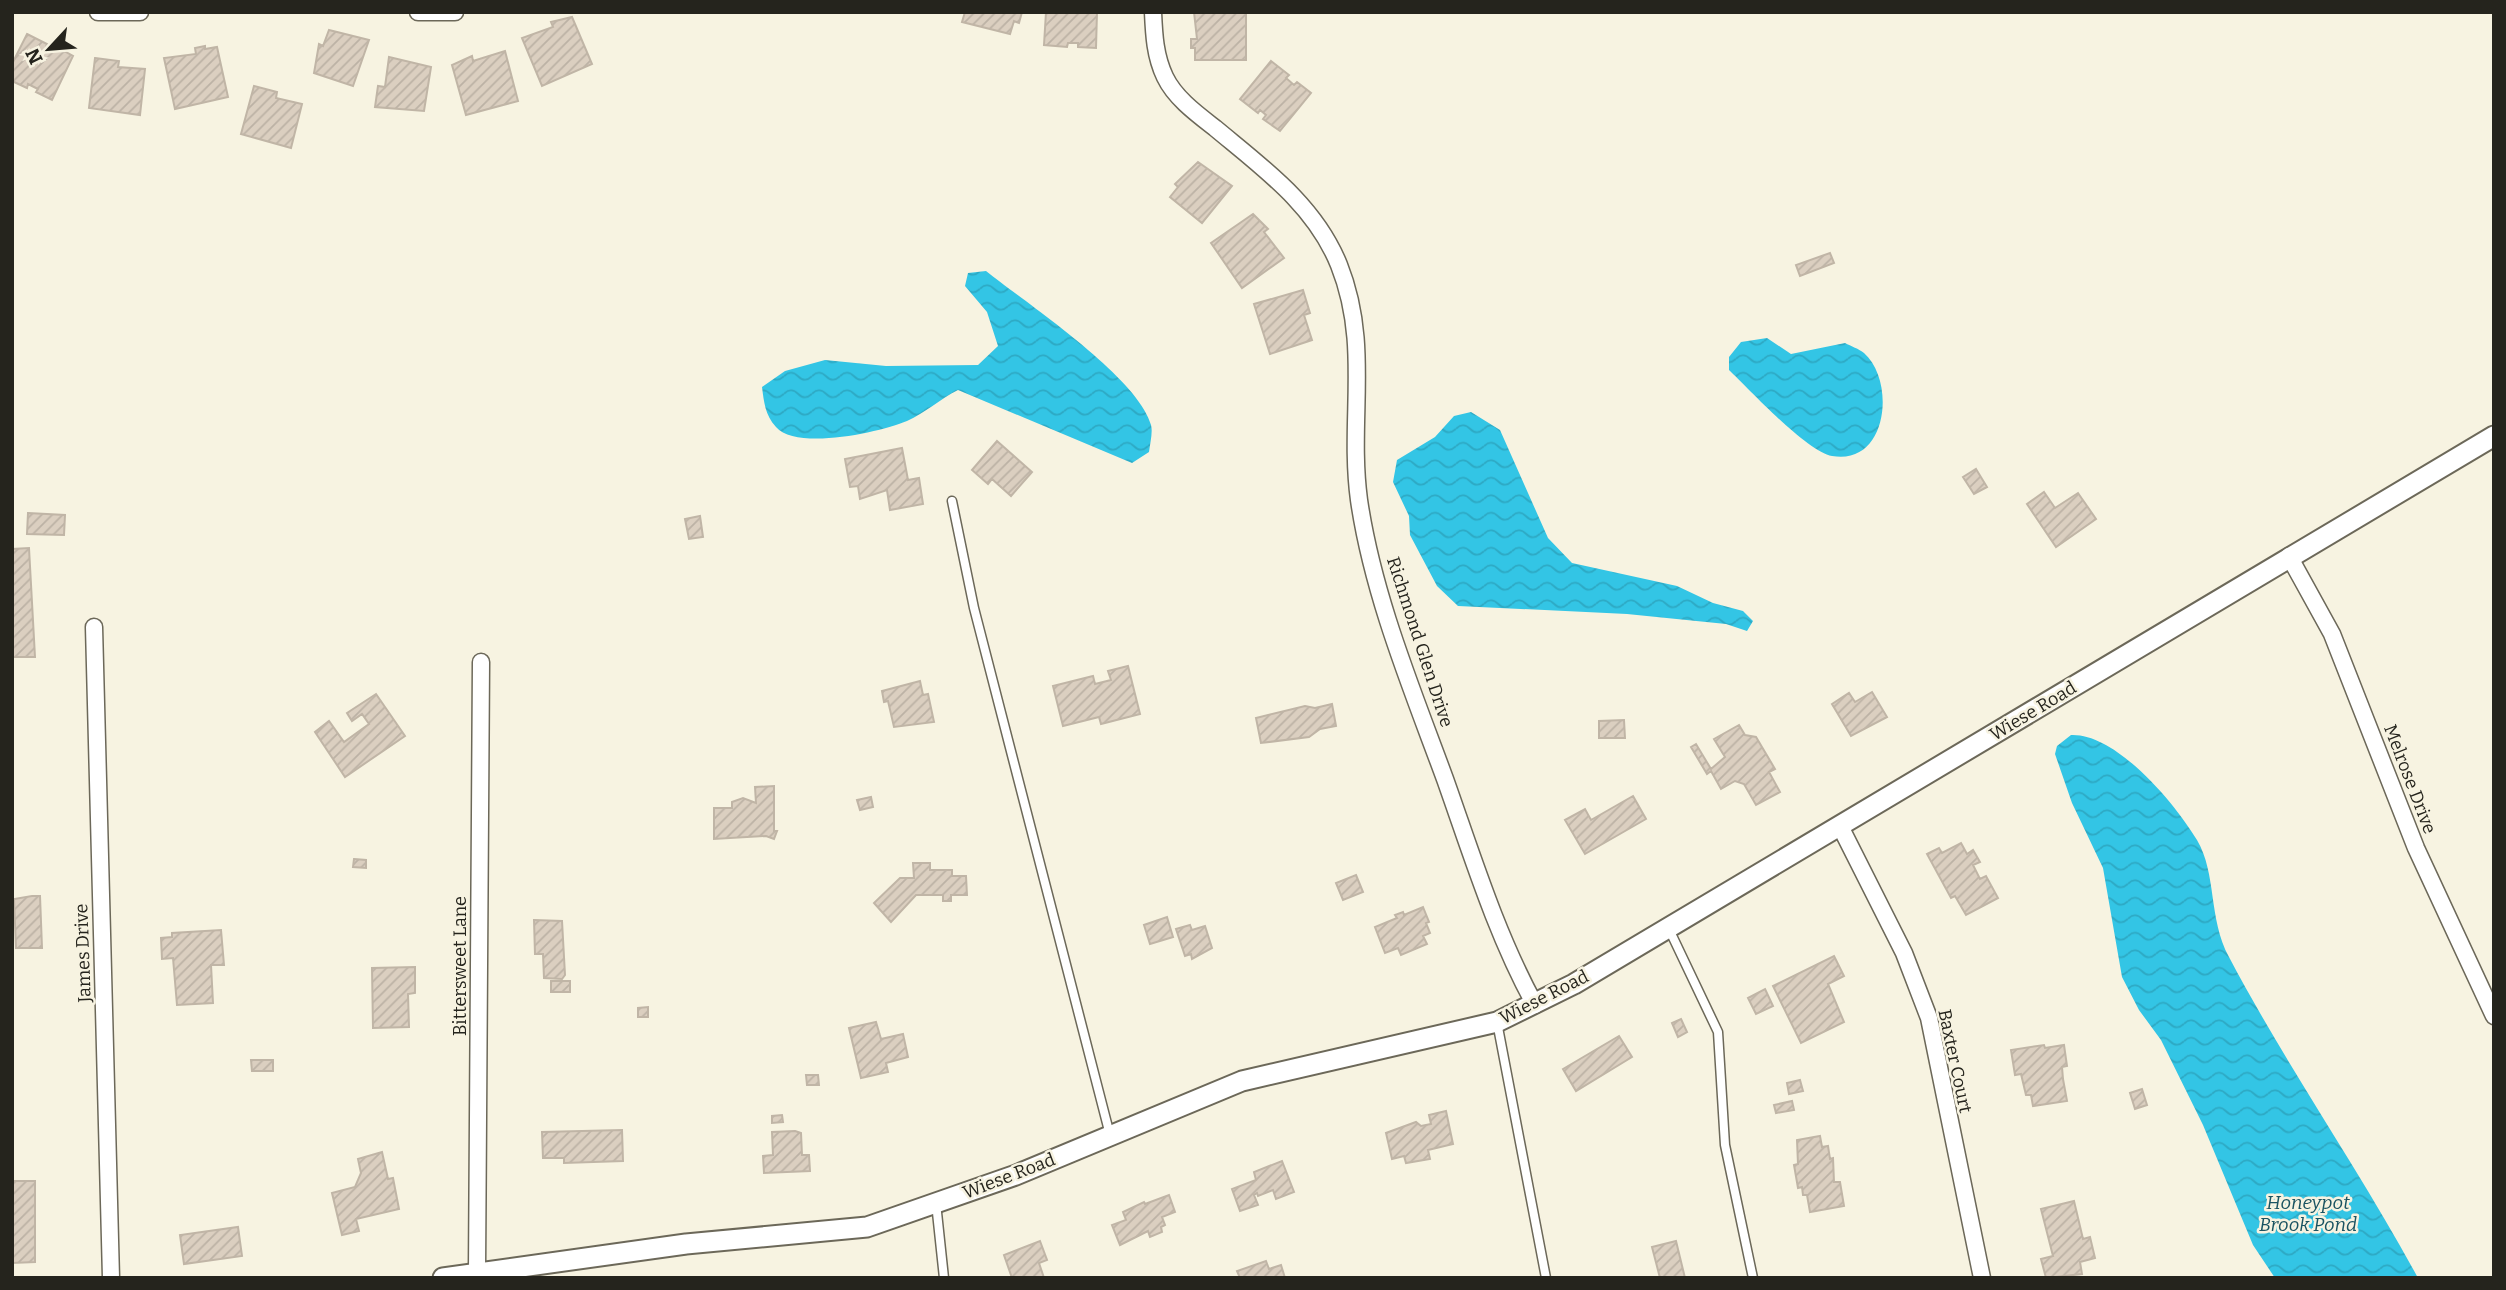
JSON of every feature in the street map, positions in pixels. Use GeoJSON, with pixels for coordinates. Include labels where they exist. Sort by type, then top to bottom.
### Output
{"type":"FeatureCollection","features":[{"type":"Feature","properties":{"kind":"street"},"geometry":{"type":"LineString","coordinates":[[98,12],[107,15],[139,12]]}},
{"type":"Feature","properties":{"kind":"street"},"geometry":{"type":"LineString","coordinates":[[418,12],[455,12]]}},
{"type":"Feature","properties":{"kind":"street","name":"Richmond Glen Drive"},"geometry":{"type":"LineString","coordinates":[[1153,12],[1156,54],[1166,80],[1187,105],[1278,179],[1315,220],[1339,263],[1354,307],[1359,347],[1355,446],[1359,501],[1379,588],[1486,893],[1518,974],[1535,1005]]}},
{"type":"Feature","properties":{"kind":"street","name":"Wiese Road"},"geometry":{"type":"LineString","coordinates":[[443,1278],[477,1271],[686,1244],[867,1227],[1016,1175],[1242,1081],[1497,1021],[1535,1005],[1668,927],[2494,436]]}},
{"type":"Feature","properties":{"kind":"street","name":"Melrose Drive"},"geometry":{"type":"LineString","coordinates":[[2289,556],[2332,634],[2416,848],[2494,1016]]}},
{"type":"Feature","properties":{"kind":"street","name":"James Drive"},"geometry":{"type":"LineString","coordinates":[[94,627],[111,1278]]}},
{"type":"Feature","properties":{"kind":"street","name":"Bittersweet Lane"},"geometry":{"type":"LineString","coordinates":[[477,1271],[481,662]]}},
{"type":"Feature","properties":{"kind":"street","name":"Baxter Court"},"geometry":{"type":"LineString","coordinates":[[1840,826],[1904,953],[1929,1018],[1982,1278]]}},
{"type":"Feature","properties":{"kind":"lane"},"geometry":{"type":"LineString","coordinates":[[953,501],[974,608],[1110,1135]]}},
{"type":"Feature","properties":{"kind":"lane"},"geometry":{"type":"LineString","coordinates":[[1668,927],[1718,1032],[1725,1145],[1752,1278]]}},
{"type":"Feature","properties":{"kind":"lane"},"geometry":{"type":"LineString","coordinates":[[1497,1021],[1546,1278]]}},
{"type":"Feature","properties":{"kind":"lane"},"geometry":{"type":"LineString","coordinates":[[936,1203],[944,1278]]}},
{"type":"Feature","properties":{"kind":"water"},"geometry":{"type":"Polygon","coordinates":[[[986,271],[1079,342],[1125,385],[1142,406],[1151,425],[1149,452],[1132,463],[958,390],[907,421],[879,430],[840,437],[802,438],[787,434],[769,418],[762,387],[785,371],[825,360],[886,366],[978,365],[998,346],[987,312],[965,286],[968,273],[986,271]]]}},
{"type":"Feature","properties":{"kind":"water"},"geometry":{"type":"Polygon","coordinates":[[[1767,338],[1791,354],[1845,343],[1864,353],[1874,366],[1883,401],[1881,419],[1875,435],[1865,448],[1851,456],[1832,456],[1821,452],[1794,432],[1729,370],[1729,357],[1741,342],[1767,338]]]}},
{"type":"Feature","properties":{"kind":"water"},"geometry":{"type":"Polygon","coordinates":[[[1471,412],[1500,430],[1548,538],[1572,563],[1677,586],[1713,603],[1743,611],[1753,621],[1747,631],[1726,624],[1627,614],[1458,606],[1437,586],[1410,535],[1409,516],[1393,482],[1397,460],[1435,437],[1454,416],[1471,412]]]}},
{"type":"Feature","properties":{"kind":"water","name":"Honeypot Brook Pond"},"geometry":{"type":"Polygon","coordinates":[[[2071,735],[2089,738],[2126,758],[2160,791],[2197,840],[2207,867],[2222,942],[2229,957],[2418,1278],[2275,1278],[2253,1245],[2203,1125],[2161,1040],[2139,1010],[2122,977],[2103,868],[2072,803],[2055,754],[2057,746],[2071,735]]]}},
{"type":"Feature","properties":{"kind":"building"},"geometry":{"type":"Polygon","coordinates":[[[965,12],[1022,12],[1019,23],[1014,21],[1010,34],[962,22],[965,12]]]}},
{"type":"Feature","properties":{"kind":"building"},"geometry":{"type":"Polygon","coordinates":[[[1046,12],[1097,12],[1096,48],[1078,47],[1078,43],[1068,43],[1067,47],[1044,45],[1046,12]]]}},
{"type":"Feature","properties":{"kind":"building"},"geometry":{"type":"Polygon","coordinates":[[[1194,12],[1246,12],[1246,60],[1195,60],[1195,48],[1191,48],[1191,39],[1197,39],[1194,12]]]}},
{"type":"Feature","properties":{"kind":"building"},"geometry":{"type":"Polygon","coordinates":[[[572,17],[592,64],[542,86],[522,38],[553,27],[551,22],[572,17]]]}},
{"type":"Feature","properties":{"kind":"building"},"geometry":{"type":"Polygon","coordinates":[[[329,30],[369,40],[353,86],[314,73],[319,44],[323,46],[329,30]]]}},
{"type":"Feature","properties":{"kind":"building"},"geometry":{"type":"Polygon","coordinates":[[[27,34],[47,44],[46,47],[52,50],[55,46],[73,56],[52,100],[36,92],[38,89],[28,84],[27,88],[12,81],[12,64],[27,34]]]}},
{"type":"Feature","properties":{"kind":"building"},"geometry":{"type":"Polygon","coordinates":[[[205,46],[205,49],[217,47],[228,97],[175,109],[164,58],[196,54],[195,48],[205,46]]]}},
{"type":"Feature","properties":{"kind":"building"},"geometry":{"type":"Polygon","coordinates":[[[505,51],[518,101],[466,115],[452,65],[472,56],[473,61],[505,51]]]}},
{"type":"Feature","properties":{"kind":"building"},"geometry":{"type":"Polygon","coordinates":[[[389,57],[431,67],[424,111],[375,107],[378,86],[385,87],[389,57]]]}},
{"type":"Feature","properties":{"kind":"building"},"geometry":{"type":"Polygon","coordinates":[[[95,58],[119,61],[118,67],[145,69],[140,115],[89,108],[95,58]]]}},
{"type":"Feature","properties":{"kind":"building"},"geometry":{"type":"Polygon","coordinates":[[[1271,61],[1289,75],[1286,78],[1294,85],[1297,82],[1311,93],[1280,131],[1263,119],[1266,115],[1260,110],[1258,113],[1240,99],[1271,61]]]}},
{"type":"Feature","properties":{"kind":"building"},"geometry":{"type":"Polygon","coordinates":[[[254,86],[277,92],[276,98],[302,104],[291,148],[241,134],[254,86]]]}},
{"type":"Feature","properties":{"kind":"building"},"geometry":{"type":"Polygon","coordinates":[[[1198,162],[1232,186],[1202,223],[1170,197],[1178,187],[1175,184],[1198,162]]]}},
{"type":"Feature","properties":{"kind":"building"},"geometry":{"type":"Polygon","coordinates":[[[1253,214],[1268,229],[1264,232],[1284,258],[1242,288],[1211,243],[1253,214]]]}},
{"type":"Feature","properties":{"kind":"building"},"geometry":{"type":"Polygon","coordinates":[[[1830,253],[1834,263],[1800,276],[1796,265],[1830,253]]]}},
{"type":"Feature","properties":{"kind":"building"},"geometry":{"type":"Polygon","coordinates":[[[1303,290],[1310,313],[1304,315],[1312,340],[1270,354],[1254,304],[1303,290]]]}},
{"type":"Feature","properties":{"kind":"building"},"geometry":{"type":"Polygon","coordinates":[[[997,441],[1032,472],[1011,496],[992,479],[988,484],[972,470],[997,441]]]}},
{"type":"Feature","properties":{"kind":"building"},"geometry":{"type":"Polygon","coordinates":[[[902,448],[908,480],[919,478],[923,504],[890,510],[887,490],[860,499],[858,486],[850,487],[845,459],[902,448]]]}},
{"type":"Feature","properties":{"kind":"building"},"geometry":{"type":"Polygon","coordinates":[[[1976,469],[1987,487],[1974,494],[1963,477],[1976,469]]]}},
{"type":"Feature","properties":{"kind":"building"},"geometry":{"type":"Polygon","coordinates":[[[2044,492],[2055,508],[2078,493],[2096,519],[2056,547],[2027,504],[2044,492]]]}},
{"type":"Feature","properties":{"kind":"building"},"geometry":{"type":"Polygon","coordinates":[[[28,513],[65,515],[64,535],[27,534],[28,513]]]}},
{"type":"Feature","properties":{"kind":"building"},"geometry":{"type":"Polygon","coordinates":[[[700,516],[703,537],[689,539],[685,519],[700,516]]]}},
{"type":"Feature","properties":{"kind":"building"},"geometry":{"type":"Polygon","coordinates":[[[29,548],[35,657],[12,657],[12,549],[29,548]]]}},
{"type":"Feature","properties":{"kind":"building"},"geometry":{"type":"Polygon","coordinates":[[[1128,666],[1140,714],[1101,724],[1099,717],[1063,726],[1053,686],[1093,676],[1095,684],[1111,680],[1108,671],[1128,666]]]}},
{"type":"Feature","properties":{"kind":"building"},"geometry":{"type":"Polygon","coordinates":[[[920,681],[923,695],[928,694],[934,722],[894,727],[888,701],[884,702],[882,691],[920,681]]]}},
{"type":"Feature","properties":{"kind":"building"},"geometry":{"type":"Polygon","coordinates":[[[1872,692],[1887,717],[1851,736],[1832,704],[1849,693],[1855,702],[1872,692]]]}},
{"type":"Feature","properties":{"kind":"building"},"geometry":{"type":"Polygon","coordinates":[[[376,694],[405,736],[345,777],[315,732],[329,721],[344,742],[369,724],[362,714],[352,721],[347,713],[376,694]]]}},
{"type":"Feature","properties":{"kind":"building"},"geometry":{"type":"Polygon","coordinates":[[[1332,704],[1336,726],[1320,729],[1309,737],[1261,743],[1256,718],[1305,706],[1315,708],[1332,704]]]}},
{"type":"Feature","properties":{"kind":"building"},"geometry":{"type":"Polygon","coordinates":[[[1624,720],[1625,738],[1599,738],[1599,721],[1624,720]]]}},
{"type":"Feature","properties":{"kind":"building"},"geometry":{"type":"Polygon","coordinates":[[[1739,725],[1745,735],[1756,737],[1775,769],[1769,772],[1780,792],[1756,805],[1744,784],[1735,781],[1721,789],[1711,771],[1707,774],[1691,747],[1696,744],[1711,769],[1725,757],[1714,739],[1739,725]]]}},
{"type":"Feature","properties":{"kind":"building"},"geometry":{"type":"Polygon","coordinates":[[[774,786],[774,831],[777,831],[774,839],[766,836],[714,839],[714,808],[732,808],[732,802],[743,798],[756,803],[755,787],[774,786]]]}},
{"type":"Feature","properties":{"kind":"building"},"geometry":{"type":"Polygon","coordinates":[[[1633,796],[1646,819],[1585,854],[1565,820],[1585,809],[1591,820],[1633,796]]]}},
{"type":"Feature","properties":{"kind":"building"},"geometry":{"type":"Polygon","coordinates":[[[871,797],[873,807],[860,810],[857,800],[871,797]]]}},
{"type":"Feature","properties":{"kind":"building"},"geometry":{"type":"Polygon","coordinates":[[[1961,843],[1967,854],[1973,850],[1980,862],[1973,865],[1980,879],[1986,876],[1998,898],[1966,915],[1955,896],[1951,898],[1927,854],[1939,848],[1942,853],[1961,843]]]}},
{"type":"Feature","properties":{"kind":"building"},"geometry":{"type":"Polygon","coordinates":[[[354,859],[366,860],[366,868],[353,867],[354,859]]]}},
{"type":"Feature","properties":{"kind":"building"},"geometry":{"type":"Polygon","coordinates":[[[913,863],[930,863],[930,870],[952,870],[952,876],[966,876],[967,895],[951,895],[951,901],[943,901],[943,895],[916,895],[891,922],[874,903],[900,878],[914,878],[913,863]]]}},
{"type":"Feature","properties":{"kind":"building"},"geometry":{"type":"Polygon","coordinates":[[[1356,875],[1363,892],[1343,900],[1336,883],[1356,875]]]}},
{"type":"Feature","properties":{"kind":"building"},"geometry":{"type":"Polygon","coordinates":[[[40,896],[42,948],[16,948],[14,899],[40,896]]]}},
{"type":"Feature","properties":{"kind":"building"},"geometry":{"type":"Polygon","coordinates":[[[1423,907],[1429,922],[1426,923],[1430,933],[1423,936],[1427,944],[1401,955],[1398,948],[1385,953],[1375,927],[1397,918],[1395,915],[1403,912],[1404,915],[1423,907]]]}},
{"type":"Feature","properties":{"kind":"building"},"geometry":{"type":"Polygon","coordinates":[[[1167,917],[1173,937],[1150,944],[1144,925],[1167,917]]]}},
{"type":"Feature","properties":{"kind":"building"},"geometry":{"type":"Polygon","coordinates":[[[534,920],[562,921],[565,975],[562,979],[544,978],[543,954],[535,954],[534,920]]]}},
{"type":"Feature","properties":{"kind":"building"},"geometry":{"type":"Polygon","coordinates":[[[1190,925],[1192,930],[1205,926],[1212,948],[1192,959],[1191,954],[1185,956],[1176,929],[1190,925]]]}},
{"type":"Feature","properties":{"kind":"building"},"geometry":{"type":"Polygon","coordinates":[[[221,930],[224,965],[211,965],[213,1003],[177,1005],[173,958],[162,959],[161,938],[172,937],[172,933],[221,930]]]}},
{"type":"Feature","properties":{"kind":"building"},"geometry":{"type":"Polygon","coordinates":[[[1834,956],[1844,976],[1828,984],[1844,1022],[1801,1043],[1773,986],[1834,956]]]}},
{"type":"Feature","properties":{"kind":"building"},"geometry":{"type":"Polygon","coordinates":[[[415,967],[415,993],[408,994],[409,1027],[373,1028],[372,968],[415,967]]]}},
{"type":"Feature","properties":{"kind":"building"},"geometry":{"type":"Polygon","coordinates":[[[551,981],[570,981],[570,992],[551,992],[551,981]]]}},
{"type":"Feature","properties":{"kind":"building"},"geometry":{"type":"Polygon","coordinates":[[[1765,989],[1773,1006],[1756,1014],[1748,998],[1765,989]]]}},
{"type":"Feature","properties":{"kind":"building"},"geometry":{"type":"Polygon","coordinates":[[[648,1007],[648,1017],[638,1017],[638,1008],[648,1007]]]}},
{"type":"Feature","properties":{"kind":"building"},"geometry":{"type":"Polygon","coordinates":[[[1681,1019],[1687,1032],[1678,1037],[1672,1023],[1681,1019]]]}},
{"type":"Feature","properties":{"kind":"building"},"geometry":{"type":"Polygon","coordinates":[[[876,1022],[881,1039],[903,1034],[908,1057],[886,1063],[888,1072],[861,1078],[849,1028],[876,1022]]]}},
{"type":"Feature","properties":{"kind":"building"},"geometry":{"type":"Polygon","coordinates":[[[1619,1036],[1632,1057],[1576,1091],[1563,1069],[1619,1036]]]}},
{"type":"Feature","properties":{"kind":"building"},"geometry":{"type":"Polygon","coordinates":[[[2044,1045],[2045,1048],[2064,1045],[2067,1066],[2062,1067],[2067,1101],[2033,1106],[2031,1095],[2026,1095],[2021,1074],[2015,1075],[2011,1050],[2044,1045]]]}},
{"type":"Feature","properties":{"kind":"building"},"geometry":{"type":"Polygon","coordinates":[[[251,1060],[273,1060],[273,1071],[252,1071],[251,1060]]]}},
{"type":"Feature","properties":{"kind":"building"},"geometry":{"type":"Polygon","coordinates":[[[806,1075],[818,1075],[819,1085],[807,1085],[806,1075]]]}},
{"type":"Feature","properties":{"kind":"building"},"geometry":{"type":"Polygon","coordinates":[[[1800,1080],[1803,1091],[1789,1094],[1787,1083],[1800,1080]]]}},
{"type":"Feature","properties":{"kind":"building"},"geometry":{"type":"Polygon","coordinates":[[[2142,1089],[2147,1105],[2135,1109],[2130,1093],[2142,1089]]]}},
{"type":"Feature","properties":{"kind":"building"},"geometry":{"type":"Polygon","coordinates":[[[1792,1101],[1794,1110],[1776,1113],[1774,1105],[1792,1101]]]}},
{"type":"Feature","properties":{"kind":"building"},"geometry":{"type":"Polygon","coordinates":[[[1446,1111],[1453,1144],[1428,1150],[1430,1159],[1406,1163],[1404,1156],[1392,1159],[1386,1133],[1416,1122],[1421,1126],[1431,1124],[1429,1115],[1446,1111]]]}},
{"type":"Feature","properties":{"kind":"building"},"geometry":{"type":"Polygon","coordinates":[[[782,1115],[783,1122],[772,1123],[772,1116],[782,1115]]]}},
{"type":"Feature","properties":{"kind":"building"},"geometry":{"type":"Polygon","coordinates":[[[622,1130],[623,1161],[564,1163],[564,1158],[543,1158],[542,1132],[622,1130]]]}},
{"type":"Feature","properties":{"kind":"building"},"geometry":{"type":"Polygon","coordinates":[[[772,1132],[801,1133],[802,1155],[809,1155],[810,1171],[764,1173],[763,1156],[773,1155],[772,1132]]]}},
{"type":"Feature","properties":{"kind":"building"},"geometry":{"type":"Polygon","coordinates":[[[1820,1136],[1822,1147],[1828,1146],[1830,1159],[1833,1158],[1834,1182],[1840,1182],[1844,1206],[1810,1212],[1807,1195],[1803,1195],[1802,1187],[1798,1188],[1794,1165],[1798,1164],[1797,1140],[1820,1136]]]}},
{"type":"Feature","properties":{"kind":"building"},"geometry":{"type":"Polygon","coordinates":[[[382,1152],[388,1179],[393,1178],[399,1209],[356,1219],[359,1231],[342,1235],[332,1193],[355,1187],[361,1173],[358,1159],[382,1152]]]}},
{"type":"Feature","properties":{"kind":"building"},"geometry":{"type":"Polygon","coordinates":[[[1282,1161],[1294,1192],[1276,1199],[1273,1190],[1258,1196],[1257,1193],[1254,1195],[1258,1205],[1240,1211],[1232,1189],[1256,1180],[1254,1172],[1282,1161]]]}},
{"type":"Feature","properties":{"kind":"building"},"geometry":{"type":"Polygon","coordinates":[[[12,1181],[35,1181],[35,1262],[12,1263],[12,1181]]]}},
{"type":"Feature","properties":{"kind":"building"},"geometry":{"type":"Polygon","coordinates":[[[1169,1195],[1175,1212],[1162,1217],[1165,1225],[1161,1227],[1162,1232],[1150,1237],[1148,1231],[1120,1245],[1112,1225],[1126,1220],[1123,1212],[1144,1202],[1145,1204],[1169,1195]]]}},
{"type":"Feature","properties":{"kind":"building"},"geometry":{"type":"Polygon","coordinates":[[[2074,1201],[2083,1239],[2090,1237],[2095,1258],[2080,1262],[2082,1274],[2046,1278],[2041,1259],[2053,1256],[2041,1209],[2074,1201]]]}},
{"type":"Feature","properties":{"kind":"building"},"geometry":{"type":"Polygon","coordinates":[[[238,1227],[242,1256],[184,1264],[180,1235],[238,1227]]]}},
{"type":"Feature","properties":{"kind":"building"},"geometry":{"type":"Polygon","coordinates":[[[1040,1241],[1047,1260],[1039,1263],[1044,1278],[1012,1278],[1004,1255],[1040,1241]]]}},
{"type":"Feature","properties":{"kind":"building"},"geometry":{"type":"Polygon","coordinates":[[[1676,1241],[1685,1278],[1660,1278],[1652,1247],[1676,1241]]]}},
{"type":"Feature","properties":{"kind":"building"},"geometry":{"type":"Polygon","coordinates":[[[1266,1261],[1269,1269],[1281,1265],[1285,1278],[1240,1278],[1237,1271],[1266,1261]]]}}]}
